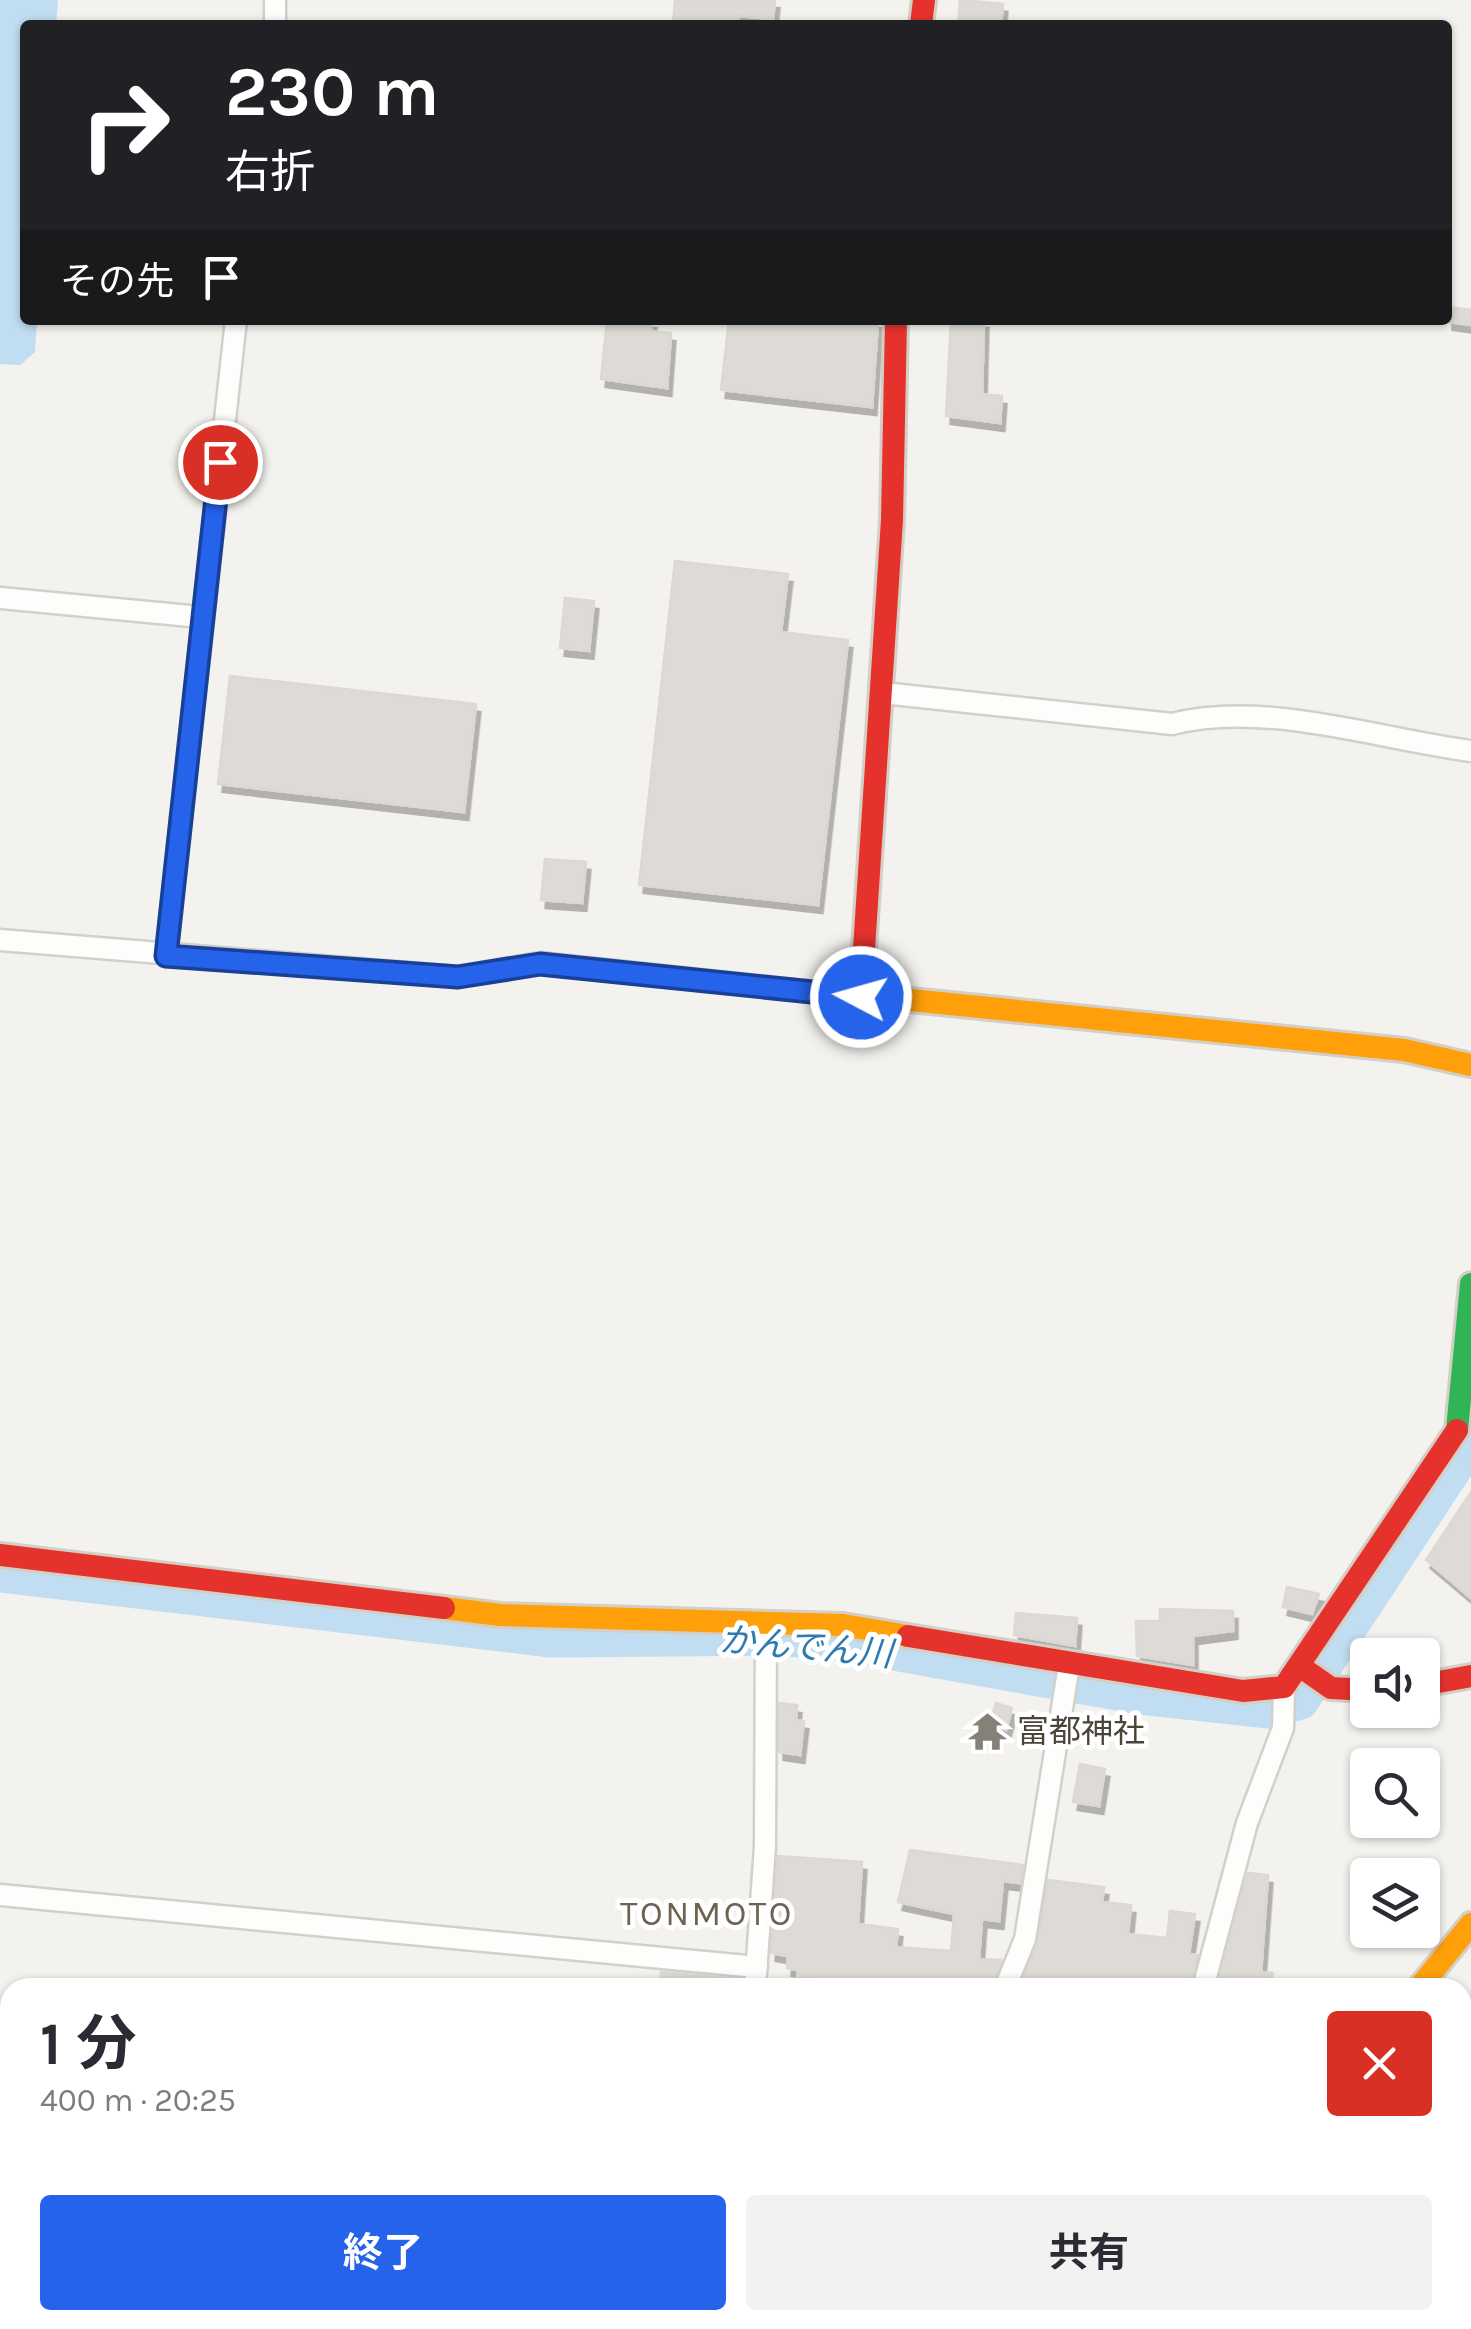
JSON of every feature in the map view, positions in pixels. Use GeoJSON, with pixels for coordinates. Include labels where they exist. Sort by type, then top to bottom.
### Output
{"type":"FeatureCollection","features":[{"type":"Feature","properties":{"kind":"street"},"geometry":{"type":"LineString","coordinates":[[166,956],[235,325]]}},
{"type":"Feature","properties":{"kind":"street"},"geometry":{"type":"LineString","coordinates":[[861,997],[882,694],[896,325]]}},
{"type":"Feature","properties":{"kind":"street"},"geometry":{"type":"LineString","coordinates":[[0,598],[201,616]]}},
{"type":"Feature","properties":{"kind":"street"},"geometry":{"type":"LineString","coordinates":[[882,694],[1172,724],[1205,715],[1358,728],[1471,751]]}},
{"type":"Feature","properties":{"kind":"street"},"geometry":{"type":"LineString","coordinates":[[0,940],[458,977],[540,964],[1404,1050],[1471,1065]]}},
{"type":"Feature","properties":{"kind":"street"},"geometry":{"type":"LineString","coordinates":[[1206,1978],[1247,1823],[1283,1728],[1284,1687],[1302,1667],[1460,1427],[1471,1284]]}},
{"type":"Feature","properties":{"kind":"street"},"geometry":{"type":"LineString","coordinates":[[0,1555],[500,1615],[844,1626],[1242,1691],[1284,1687]]}},
{"type":"Feature","properties":{"kind":"street"},"geometry":{"type":"LineString","coordinates":[[0,1895],[756,1977],[766,1846],[766,1622]]}},
{"type":"Feature","properties":{"kind":"street"},"geometry":{"type":"LineString","coordinates":[[1009,1978],[1025,1939],[1070,1665]]}},
{"type":"Feature","properties":{"kind":"street"},"geometry":{"type":"LineString","coordinates":[[1302,1667],[1331,1688],[1350,1689]]}},
{"type":"Feature","properties":{"kind":"street"},"geometry":{"type":"LineString","coordinates":[[1440,1681],[1471,1676]]}},
{"type":"Feature","properties":{"kind":"street"},"geometry":{"type":"LineString","coordinates":[[1428,1978],[1471,1924]]}},
{"type":"Feature","properties":{"kind":"water"},"geometry":{"type":"Polygon","coordinates":[[[0,0],[58,0],[56,20],[20,20],[20,325],[37,325],[35,352],[20,365],[0,364],[0,0]]]}},
{"type":"Feature","properties":{"kind":"building"},"geometry":{"type":"Polygon","coordinates":[[[675,0],[775,0],[773,19],[739,16],[739,20],[673,20],[675,0]]]}},
{"type":"Feature","properties":{"kind":"building"},"geometry":{"type":"Polygon","coordinates":[[[960,0],[1003,4],[1001,20],[958,20],[960,0]]]}},
{"type":"Feature","properties":{"kind":"building"},"geometry":{"type":"Polygon","coordinates":[[[1452,308],[1471,310],[1471,325],[1452,323],[1452,308]]]}},
{"type":"Feature","properties":{"kind":"building"},"geometry":{"type":"Polygon","coordinates":[[[606,325],[652,325],[651,331],[671,333],[667,388],[601,379],[606,325]]]}},
{"type":"Feature","properties":{"kind":"building"},"geometry":{"type":"Polygon","coordinates":[[[728,325],[878,325],[872,407],[721,390],[728,325]]]}},
{"type":"Feature","properties":{"kind":"building"},"geometry":{"type":"Polygon","coordinates":[[[951,325],[984,325],[982,394],[1002,396],[1000,423],[946,416],[951,325]]]}},
{"type":"Feature","properties":{"kind":"building"},"geometry":{"type":"Polygon","coordinates":[[[675,561],[788,574],[781,632],[848,640],[818,905],[639,885],[675,561]]]}},
{"type":"Feature","properties":{"kind":"building"},"geometry":{"type":"Polygon","coordinates":[[[565,598],[594,601],[589,651],[560,648],[565,598]]]}},
{"type":"Feature","properties":{"kind":"building"},"geometry":{"type":"Polygon","coordinates":[[[230,676],[476,704],[464,812],[218,784],[230,676]]]}},
{"type":"Feature","properties":{"kind":"building"},"geometry":{"type":"Polygon","coordinates":[[[545,859],[586,862],[582,903],[541,900],[545,859]]]}},
{"type":"Feature","properties":{"kind":"building"},"geometry":{"type":"Polygon","coordinates":[[[1471,1492],[1471,1598],[1426,1560],[1471,1492]]]}},
{"type":"Feature","properties":{"kind":"building"},"geometry":{"type":"Polygon","coordinates":[[[1287,1587],[1319,1594],[1312,1614],[1283,1607],[1287,1587]]]}},
{"type":"Feature","properties":{"kind":"building"},"geometry":{"type":"Polygon","coordinates":[[[1160,1609],[1233,1611],[1233,1631],[1193,1636],[1193,1665],[1137,1656],[1136,1621],[1160,1621],[1160,1609]]]}},
{"type":"Feature","properties":{"kind":"building"},"geometry":{"type":"Polygon","coordinates":[[[1016,1613],[1077,1618],[1075,1646],[1014,1635],[1016,1613]]]}},
{"type":"Feature","properties":{"kind":"building"},"geometry":{"type":"Polygon","coordinates":[[[779,1703],[797,1705],[796,1720],[804,1721],[800,1755],[779,1752],[779,1703]]]}},
{"type":"Feature","properties":{"kind":"building"},"geometry":{"type":"Polygon","coordinates":[[[996,1703],[1012,1708],[1006,1730],[990,1725],[996,1703]]]}},
{"type":"Feature","properties":{"kind":"building"},"geometry":{"type":"Polygon","coordinates":[[[1080,1764],[1105,1769],[1099,1806],[1073,1802],[1080,1764]]]}},
{"type":"Feature","properties":{"kind":"building"},"geometry":{"type":"Polygon","coordinates":[[[910,1850],[1023,1865],[1020,1883],[1003,1881],[999,1921],[982,1919],[979,1959],[1001,1960],[995,1978],[797,1977],[798,1970],[787,1968],[788,1956],[771,1953],[778,1856],[862,1862],[858,1924],[898,1929],[896,1947],[951,1951],[954,1914],[898,1902],[910,1850]]]}},
{"type":"Feature","properties":{"kind":"building"},"geometry":{"type":"Polygon","coordinates":[[[1248,1873],[1268,1875],[1261,1972],[1273,1973],[1272,1978],[1220,1978],[1248,1873]]]}},
{"type":"Feature","properties":{"kind":"building"},"geometry":{"type":"Polygon","coordinates":[[[1048,1880],[1104,1887],[1102,1902],[1131,1905],[1128,1934],[1167,1938],[1170,1911],[1195,1914],[1189,1954],[1198,1955],[1192,1978],[1024,1978],[1038,1942],[1048,1880]]]}},
{"type":"Feature","properties":{"kind":"building"},"geometry":{"type":"Polygon","coordinates":[[[661,1972],[728,1978],[661,1978],[661,1972]]]}},
{"type":"Feature","properties":{"kind":"waterway","name":"かんでん川"},"geometry":{"type":"LineString","coordinates":[[0,1575],[551,1640],[779,1638],[843,1644],[1140,1697],[1269,1711],[1301,1702],[1471,1444]]}},
{"type":"Feature","properties":{"kind":"traffic: fast"},"geometry":{"type":"LineString","coordinates":[[1457,1430],[1471,1284]]}},
{"type":"Feature","properties":{"kind":"traffic: slow"},"geometry":{"type":"LineString","coordinates":[[861,995],[1404,1050],[1471,1065]]}},
{"type":"Feature","properties":{"kind":"traffic: slow"},"geometry":{"type":"LineString","coordinates":[[444,1608],[500,1615],[843,1625],[908,1636]]}},
{"type":"Feature","properties":{"kind":"traffic: slow"},"geometry":{"type":"LineString","coordinates":[[1427,1978],[1471,1924]]}},
{"type":"Feature","properties":{"kind":"traffic: jam"},"geometry":{"type":"LineString","coordinates":[[922,20],[924,0]]}},
{"type":"Feature","properties":{"kind":"traffic: jam"},"geometry":{"type":"LineString","coordinates":[[861,995],[892,520],[896,325]]}},
{"type":"Feature","properties":{"kind":"traffic: jam"},"geometry":{"type":"LineString","coordinates":[[908,1636],[1243,1691],[1284,1687],[1457,1430]]}},
{"type":"Feature","properties":{"kind":"traffic: jam"},"geometry":{"type":"LineString","coordinates":[[0,1555],[444,1608]]}},
{"type":"Feature","properties":{"kind":"traffic: jam"},"geometry":{"type":"LineString","coordinates":[[1301,1667],[1331,1688],[1350,1689]]}},
{"type":"Feature","properties":{"kind":"traffic: jam"},"geometry":{"type":"LineString","coordinates":[[1440,1682],[1471,1676]]}},
{"type":"Feature","properties":{"kind":"place","name":"富都神社"},"geometry":{"type":"Point","coordinates":[987,1731]}},
{"type":"Feature","properties":{"kind":"district","name":"TONMOTO"},"geometry":{"type":"Point","coordinates":[707,1913]}},
{"type":"Feature","properties":{"kind":"route"},"geometry":{"type":"LineString","coordinates":[[220,462],[166,956],[458,977],[540,964],[861,997]]}}]}
